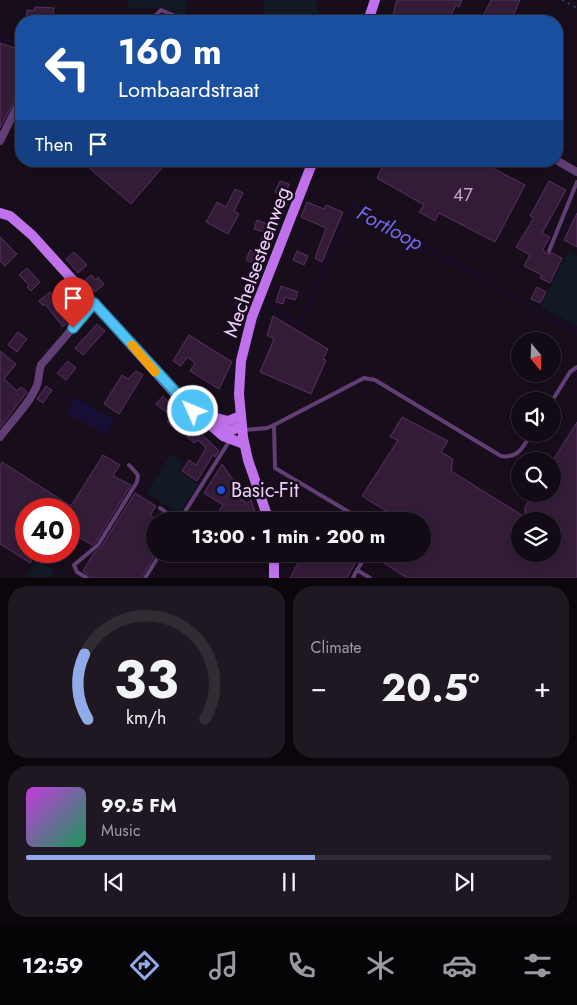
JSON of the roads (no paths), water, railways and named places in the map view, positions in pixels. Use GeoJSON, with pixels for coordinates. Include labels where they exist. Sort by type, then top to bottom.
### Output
{"type":"FeatureCollection","features":[{"type":"Feature","properties":{"kind":"street"},"geometry":{"type":"LineString","coordinates":[[370,15],[375,0]]}},
{"type":"Feature","properties":{"kind":"street"},"geometry":{"type":"LineString","coordinates":[[0,141],[15,111]]}},
{"type":"Feature","properties":{"kind":"street"},"geometry":{"type":"LineString","coordinates":[[563,164],[577,172]]}},
{"type":"Feature","properties":{"kind":"street","name":"Mechelsesteenweg"},"geometry":{"type":"LineString","coordinates":[[266,512],[244,444],[241,424],[240,378],[247,331],[311,167]]}},
{"type":"Feature","properties":{"kind":"street"},"geometry":{"type":"LineString","coordinates":[[0,213],[10,216],[32,235],[193,411],[223,436],[244,444]]}},
{"type":"Feature","properties":{"kind":"street"},"geometry":{"type":"LineString","coordinates":[[0,437],[38,384],[38,372],[41,365],[94,303]]}},
{"type":"Feature","properties":{"kind":"street"},"geometry":{"type":"LineString","coordinates":[[193,411],[241,424]]}},
{"type":"Feature","properties":{"kind":"street"},"geometry":{"type":"LineString","coordinates":[[210,424],[230,431],[241,424]]}},
{"type":"Feature","properties":{"kind":"street"},"geometry":{"type":"LineString","coordinates":[[274,562],[274,578]]}},
{"type":"Feature","properties":{"kind":"lane"},"geometry":{"type":"LineString","coordinates":[[156,15],[161,10],[173,15]]}},
{"type":"Feature","properties":{"kind":"lane"},"geometry":{"type":"LineString","coordinates":[[549,251],[577,182]]}},
{"type":"Feature","properties":{"kind":"lane"},"geometry":{"type":"LineString","coordinates":[[558,392],[570,372],[577,367]]}},
{"type":"Feature","properties":{"kind":"lane"},"geometry":{"type":"LineString","coordinates":[[241,424],[267,428],[364,378],[376,380],[501,456],[514,456],[520,452],[526,442]]}},
{"type":"Feature","properties":{"kind":"lane"},"geometry":{"type":"LineString","coordinates":[[274,425],[275,468],[349,512]]}},
{"type":"Feature","properties":{"kind":"lane"},"geometry":{"type":"LineString","coordinates":[[185,512],[230,440]]}},
{"type":"Feature","properties":{"kind":"lane"},"geometry":{"type":"LineString","coordinates":[[87,578],[77,572],[74,565],[98,544],[137,482],[138,475],[129,465]]}},
{"type":"Feature","properties":{"kind":"lane"},"geometry":{"type":"LineString","coordinates":[[160,508],[166,512]]}},
{"type":"Feature","properties":{"kind":"lane"},"geometry":{"type":"LineString","coordinates":[[145,578],[155,562]]}},
{"type":"Feature","properties":{"kind":"lane"},"geometry":{"type":"LineString","coordinates":[[353,578],[362,562]]}},
{"type":"Feature","properties":{"kind":"lane"},"geometry":{"type":"LineString","coordinates":[[357,570],[370,578]]}},
{"type":"Feature","properties":{"kind":"waterway"},"geometry":{"type":"LineString","coordinates":[[0,39],[15,41]]}},
{"type":"Feature","properties":{"kind":"waterway","name":"Fortloop"},"geometry":{"type":"LineString","coordinates":[[265,302],[299,325],[353,204],[577,334]]}},
{"type":"Feature","properties":{"kind":"place","name":"Basic-Fit"},"geometry":{"type":"Point","coordinates":[221,490]}}]}
